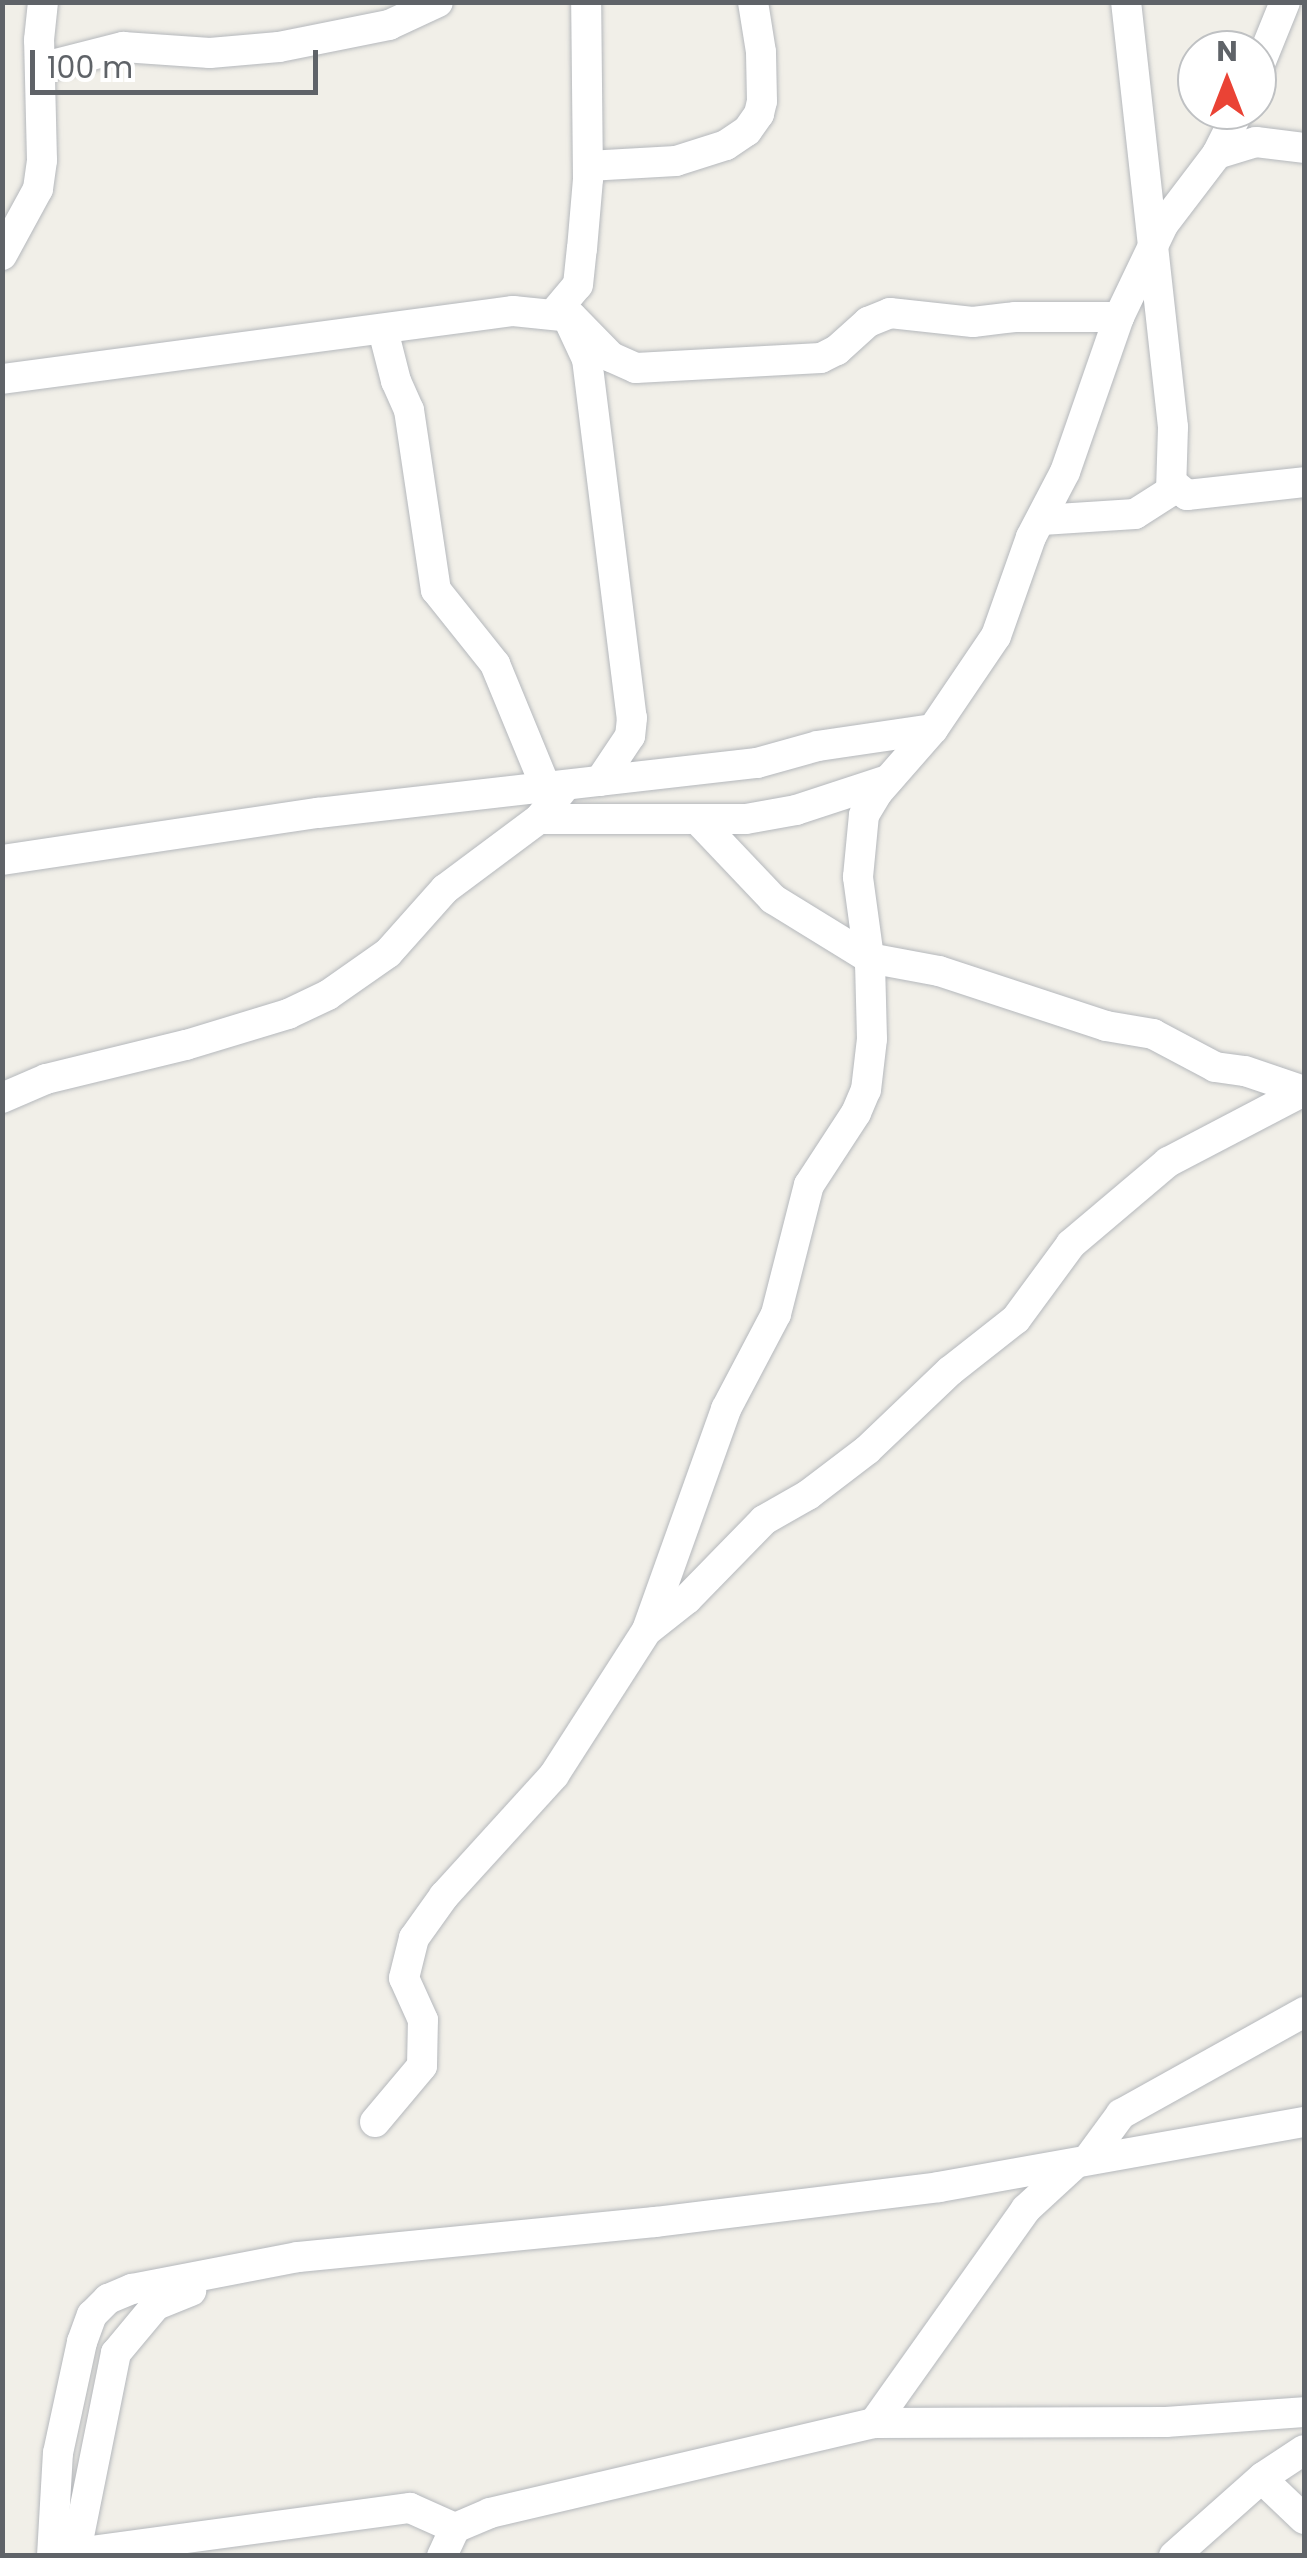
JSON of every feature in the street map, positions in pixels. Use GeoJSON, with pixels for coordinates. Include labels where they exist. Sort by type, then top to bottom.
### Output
{"type":"FeatureCollection","features":[{"type":"Feature","properties":{"kind":"street"},"geometry":{"type":"LineString","coordinates":[[2,256],[38,189],[42,160],[43,2]]}},
{"type":"Feature","properties":{"kind":"street"},"geometry":{"type":"LineString","coordinates":[[560,313],[578,285],[588,166],[586,2]]}},
{"type":"Feature","properties":{"kind":"street"},"geometry":{"type":"LineString","coordinates":[[588,166],[676,162],[726,145],[747,131],[759,114],[762,100],[761,52],[753,2]]}},
{"type":"Feature","properties":{"kind":"street"},"geometry":{"type":"LineString","coordinates":[[1042,520],[1136,514],[1164,499],[1172,483],[1173,427],[1126,2]]}},
{"type":"Feature","properties":{"kind":"street"},"geometry":{"type":"LineString","coordinates":[[1274,30],[1285,2]]}},
{"type":"Feature","properties":{"kind":"street"},"geometry":{"type":"LineString","coordinates":[[40,68],[123,47],[210,54],[279,47],[389,25],[440,3]]}},
{"type":"Feature","properties":{"kind":"street"},"geometry":{"type":"LineString","coordinates":[[375,2122],[422,2066],[422,2020],[404,1978],[414,1938],[444,1896],[554,1774],[648,1630],[726,1410],[776,1314],[810,1185],[856,1113],[866,1090],[872,1039],[870,958],[858,877],[864,814],[888,780],[934,729],[996,636],[1031,537],[1065,472],[1119,317],[1154,251],[1163,225],[1217,154],[1229,130]]}},
{"type":"Feature","properties":{"kind":"street"},"geometry":{"type":"LineString","coordinates":[[1217,154],[1256,142],[1304,148]]}},
{"type":"Feature","properties":{"kind":"street"},"geometry":{"type":"LineString","coordinates":[[2,379],[513,311],[560,313],[589,330],[622,366],[636,368],[821,358],[837,350],[868,322],[890,313],[973,322],[1014,317],[1119,317]]}},
{"type":"Feature","properties":{"kind":"street"},"geometry":{"type":"LineString","coordinates":[[560,313],[587,358],[632,718],[630,736],[600,781]]}},
{"type":"Feature","properties":{"kind":"street"},"geometry":{"type":"LineString","coordinates":[[383,330],[396,382],[409,410],[436,590],[494,664],[556,787]]}},
{"type":"Feature","properties":{"kind":"street"},"geometry":{"type":"LineString","coordinates":[[1172,483],[1187,495],[1304,482]]}},
{"type":"Feature","properties":{"kind":"street"},"geometry":{"type":"LineString","coordinates":[[2,860],[318,813],[757,763],[818,746],[934,729]]}},
{"type":"Feature","properties":{"kind":"street"},"geometry":{"type":"LineString","coordinates":[[539,819],[698,820],[768,816],[888,780]]}},
{"type":"Feature","properties":{"kind":"street"},"geometry":{"type":"LineString","coordinates":[[2,1098],[46,1079],[271,1019],[328,995],[388,953],[445,890],[539,819],[556,787]]}},
{"type":"Feature","properties":{"kind":"street"},"geometry":{"type":"LineString","coordinates":[[698,820],[773,899],[870,958],[938,972],[1106,1026],[1153,1034],[1215,1067],[1245,1071],[1304,1091]]}},
{"type":"Feature","properties":{"kind":"street"},"geometry":{"type":"LineString","coordinates":[[648,1630],[687,1599],[764,1520],[808,1495],[866,1450],[950,1372],[1016,1319],[1040,1290],[1052,1263],[1168,1162],[1304,1091]]}},
{"type":"Feature","properties":{"kind":"street"},"geometry":{"type":"LineString","coordinates":[[874,2423],[1026,2209],[1084,2160],[1121,2114],[1304,2012]]}},
{"type":"Feature","properties":{"kind":"street"},"geometry":{"type":"LineString","coordinates":[[68,2554],[58,2453],[92,2314],[108,2299],[132,2288],[298,2258],[939,2188],[1304,2122]]}},
{"type":"Feature","properties":{"kind":"street"},"geometry":{"type":"LineString","coordinates":[[68,2554],[116,2353],[143,2317],[177,2295],[298,2258]]}},
{"type":"Feature","properties":{"kind":"street"},"geometry":{"type":"LineString","coordinates":[[68,2554],[410,2508],[449,2542],[490,2512],[874,2423],[1166,2422],[1304,2412]]}},
{"type":"Feature","properties":{"kind":"street"},"geometry":{"type":"LineString","coordinates":[[1174,2556],[1262,2479],[1304,2450]]}},
{"type":"Feature","properties":{"kind":"street"},"geometry":{"type":"LineString","coordinates":[[1262,2479],[1304,2519]]}}]}
